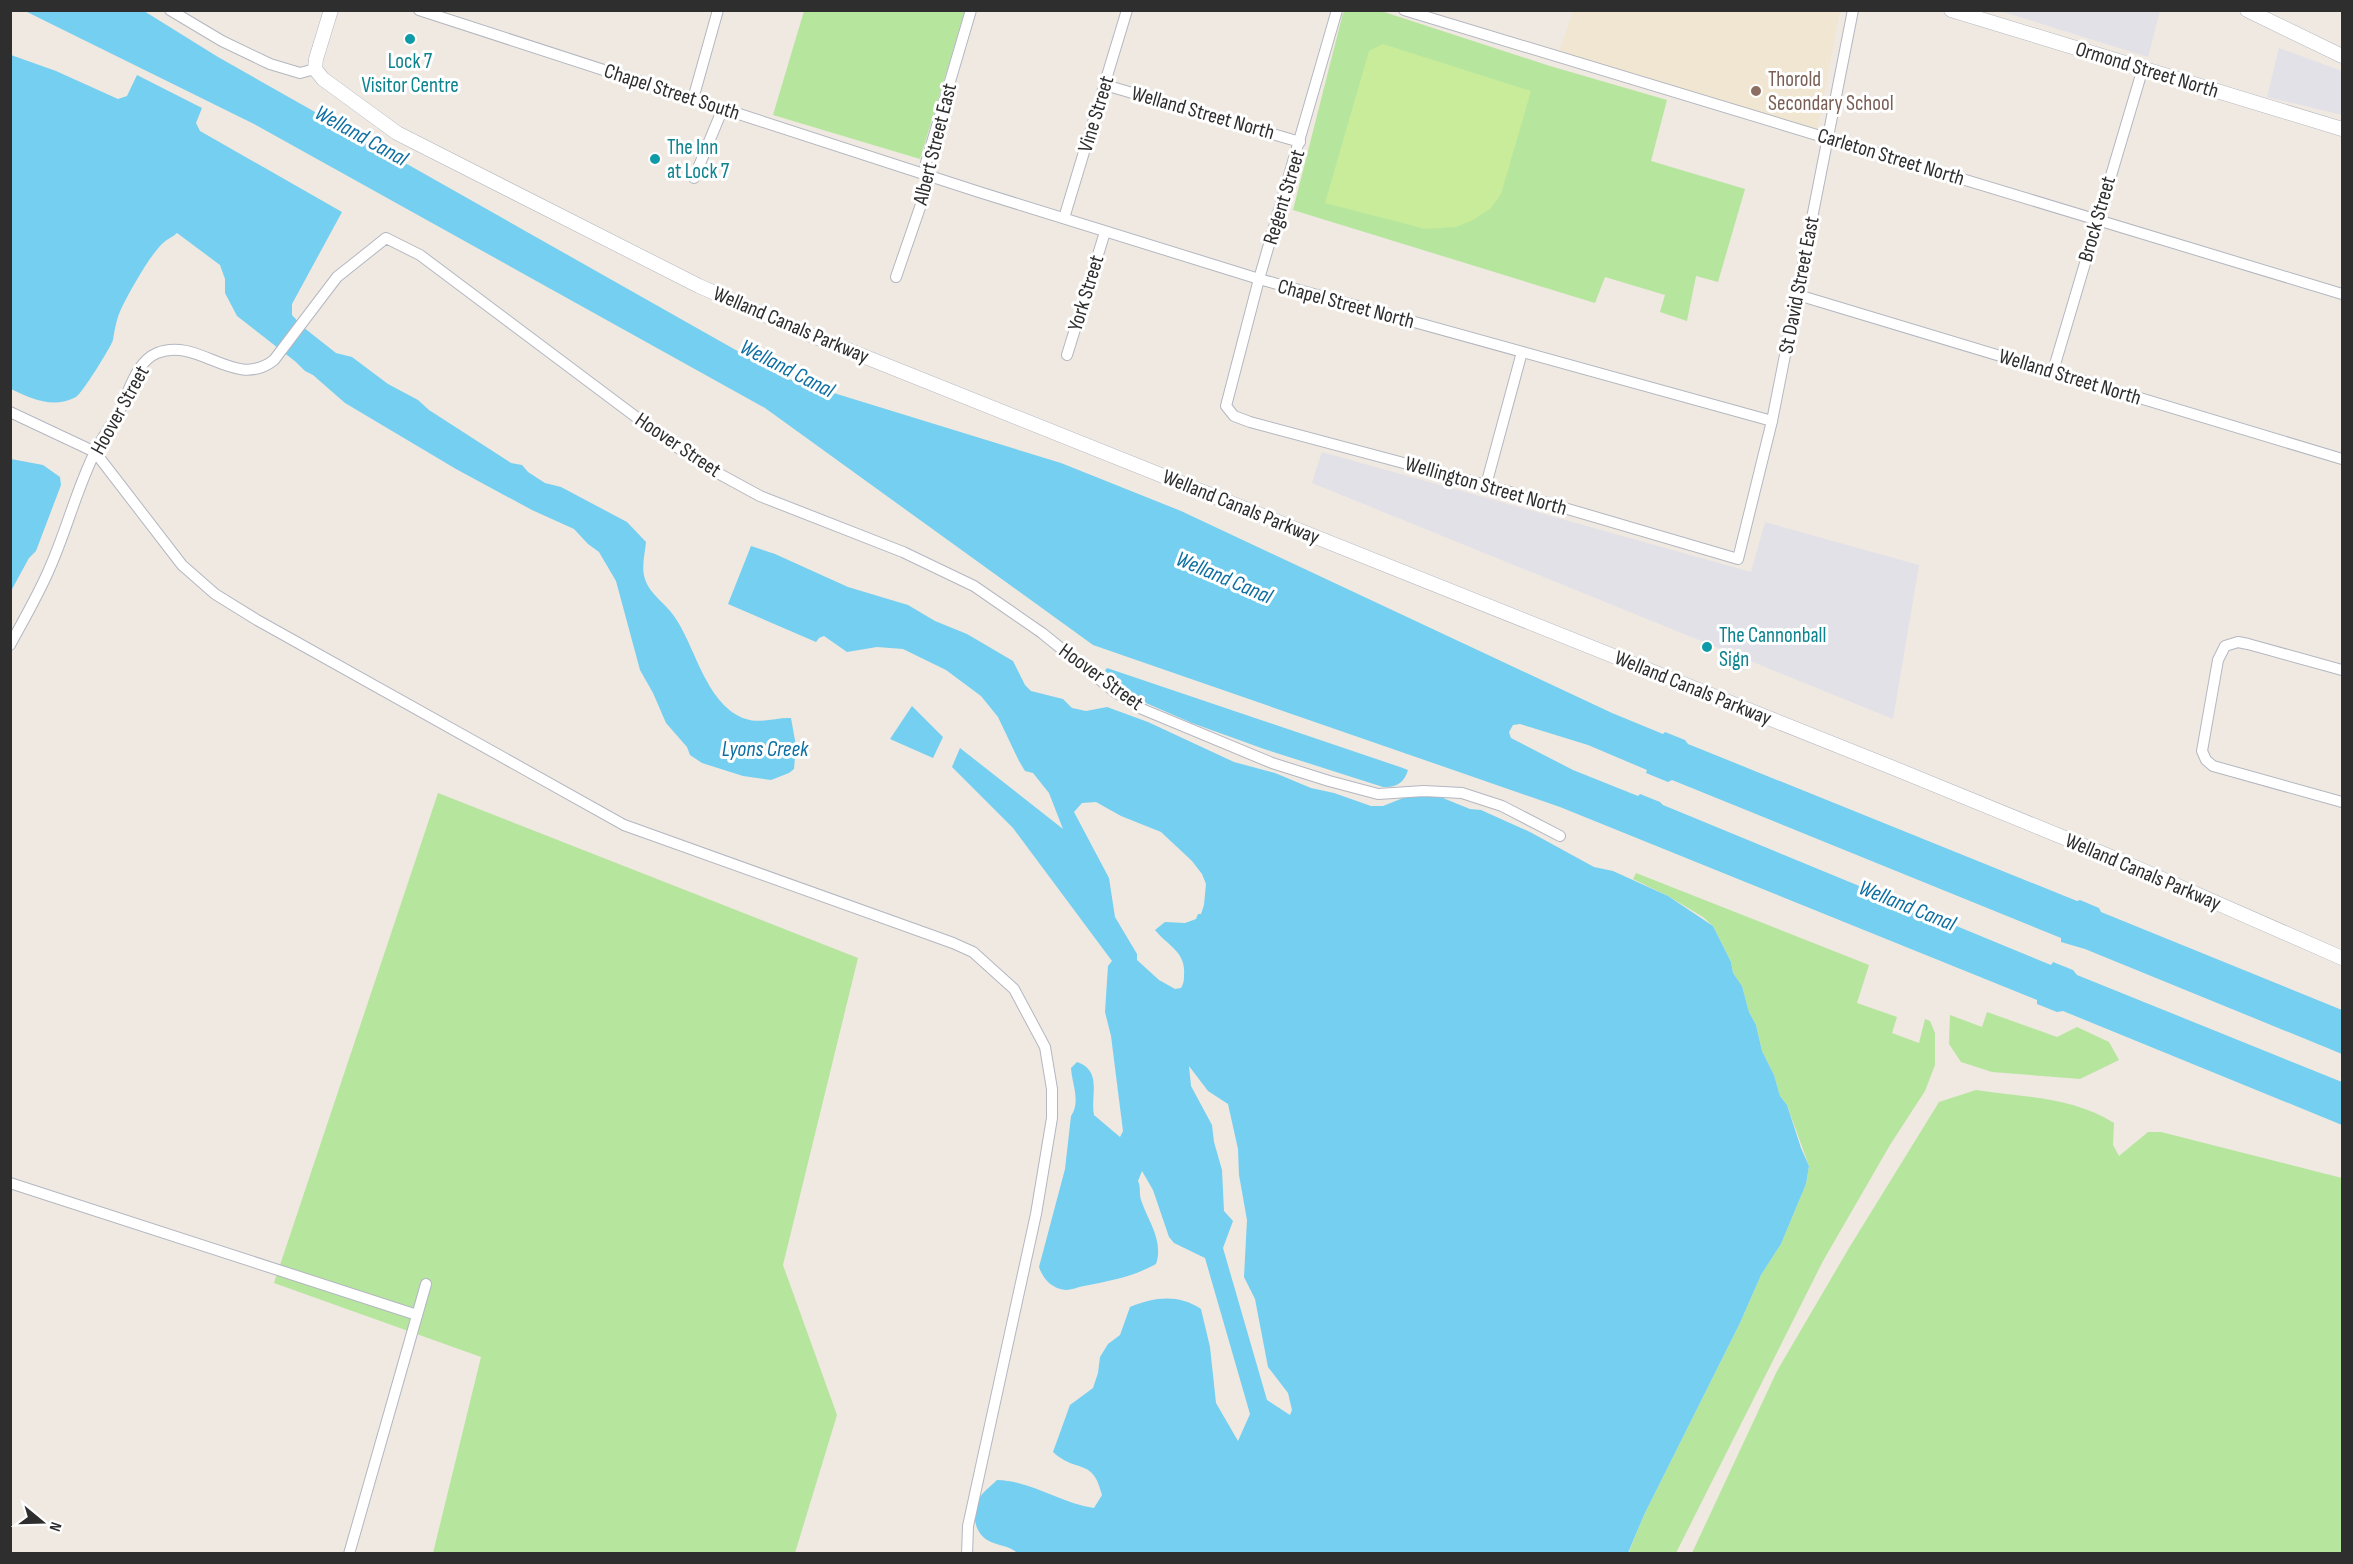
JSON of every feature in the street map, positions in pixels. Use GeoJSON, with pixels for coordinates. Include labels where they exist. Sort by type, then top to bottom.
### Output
{"type":"FeatureCollection","features":[{"type":"Feature","properties":{"kind":"street"},"geometry":{"type":"LineString","coordinates":[[170,10],[222,42],[270,64],[300,73],[315,64],[331,10]]}},
{"type":"Feature","properties":{"kind":"street","name":"Chapel Street South"},"geometry":{"type":"LineString","coordinates":[[419,10],[924,174]]}},
{"type":"Feature","properties":{"kind":"street"},"geometry":{"type":"LineString","coordinates":[[693,99],[718,10]]}},
{"type":"Feature","properties":{"kind":"street","name":"Albert Street East"},"geometry":{"type":"LineString","coordinates":[[896,277],[927,188],[924,174],[972,10]]}},
{"type":"Feature","properties":{"kind":"street","name":"Vine Street"},"geometry":{"type":"LineString","coordinates":[[1064,218],[1127,10]]}},
{"type":"Feature","properties":{"kind":"street","name":"Regent Street"},"geometry":{"type":"LineString","coordinates":[[1234,416],[1226,406],[1227,398],[1337,10]]}},
{"type":"Feature","properties":{"kind":"street","name":"Carleton Street North"},"geometry":{"type":"LineString","coordinates":[[1404,10],[2343,294]]}},
{"type":"Feature","properties":{"kind":"street","name":"St David Street East"},"geometry":{"type":"LineString","coordinates":[[1738,559],[1772,422],[1798,295],[1826,138],[1853,10]]}},
{"type":"Feature","properties":{"kind":"street","name":"Ormond Street North"},"geometry":{"type":"LineString","coordinates":[[1951,10],[2343,129]]}},
{"type":"Feature","properties":{"kind":"street"},"geometry":{"type":"LineString","coordinates":[[2247,10],[2343,56]]}},
{"type":"Feature","properties":{"kind":"street","name":"Welland Canals Parkway"},"geometry":{"type":"LineString","coordinates":[[315,64],[323,79],[366,112],[412,141],[699,286],[808,334],[1891,767],[2140,870],[2343,958]]}},
{"type":"Feature","properties":{"kind":"street","name":"Brock Street"},"geometry":{"type":"LineString","coordinates":[[2053,371],[2096,219],[2143,68]]}},
{"type":"Feature","properties":{"kind":"street","name":"Welland Street North"},"geometry":{"type":"LineString","coordinates":[[1105,85],[1300,142]]}},
{"type":"Feature","properties":{"kind":"street"},"geometry":{"type":"LineString","coordinates":[[694,178],[723,108]]}},
{"type":"Feature","properties":{"kind":"street","name":"Chapel Street North"},"geometry":{"type":"LineString","coordinates":[[924,174],[1259,279],[1772,422]]}},
{"type":"Feature","properties":{"kind":"street","name":"York Street"},"geometry":{"type":"LineString","coordinates":[[1067,355],[1105,232]]}},
{"type":"Feature","properties":{"kind":"street","name":"Hoover Street"},"geometry":{"type":"LineString","coordinates":[[10,645],[49,571],[95,452],[138,369],[148,358],[158,353],[184,350],[246,371],[267,366],[279,354],[337,277],[386,237],[420,255],[672,444],[714,471],[760,496],[903,552],[974,586],[1042,633],[1115,692],[1142,709],[1272,764],[1378,794],[1424,791],[1462,793],[1502,806],[1560,836]]}},
{"type":"Feature","properties":{"kind":"street","name":"Welland Street North"},"geometry":{"type":"LineString","coordinates":[[1798,295],[2343,459]]}},
{"type":"Feature","properties":{"kind":"street"},"geometry":{"type":"LineString","coordinates":[[1486,485],[1522,352]]}},
{"type":"Feature","properties":{"kind":"street"},"geometry":{"type":"LineString","coordinates":[[10,412],[95,452],[182,565],[215,594],[257,620],[624,825],[953,943],[973,952],[1014,989],[1045,1047],[1052,1089],[1052,1118],[1036,1214],[968,1526],[967,1554]]}},
{"type":"Feature","properties":{"kind":"street","name":"Wellington Street North"},"geometry":{"type":"LineString","coordinates":[[1234,416],[1486,485],[1738,559]]}},
{"type":"Feature","properties":{"kind":"street"},"geometry":{"type":"LineString","coordinates":[[2343,670],[2248,644],[2238,642],[2225,646],[2218,660],[2202,751],[2206,760],[2213,766],[2343,802]]}},
{"type":"Feature","properties":{"kind":"street"},"geometry":{"type":"LineString","coordinates":[[10,1183],[417,1315]]}},
{"type":"Feature","properties":{"kind":"street"},"geometry":{"type":"LineString","coordinates":[[350,1554],[426,1284]]}},
{"type":"Feature","properties":{"kind":"shaded area","name":"Thorold Secondary School"},"geometry":{"type":"Polygon","coordinates":[[[1573,11],[1840,11],[1817,130],[1559,53],[1573,11]]]}},
{"type":"Feature","properties":{"kind":"shaded area"},"geometry":{"type":"Polygon","coordinates":[[[2000,11],[2160,11],[2148,57],[2000,11]]]}},
{"type":"Feature","properties":{"kind":"shaded area"},"geometry":{"type":"Polygon","coordinates":[[[2279,48],[2342,71],[2342,115],[2267,97],[2279,48]]]}},
{"type":"Feature","properties":{"kind":"shaded area"},"geometry":{"type":"Polygon","coordinates":[[[1322,452],[1751,572],[1765,522],[1919,565],[1893,719],[1312,483],[1322,452]]]}},
{"type":"Feature","properties":{"kind":"green space"},"geometry":{"type":"Polygon","coordinates":[[[804,11],[965,11],[920,159],[773,115],[804,11]]]}},
{"type":"Feature","properties":{"kind":"green space"},"geometry":{"type":"Polygon","coordinates":[[[1381,11],[1550,66],[1667,100],[1651,161],[1745,189],[1718,282],[1696,276],[1687,321],[1660,312],[1665,295],[1605,277],[1595,303],[1293,210],[1343,13],[1381,11]]]}},
{"type":"Feature","properties":{"kind":"green space"},"geometry":{"type":"Polygon","coordinates":[[[1383,44],[1531,91],[1501,194],[1490,209],[1471,221],[1456,227],[1425,229],[1325,203],[1369,51],[1383,44]]]}},
{"type":"Feature","properties":{"kind":"green space"},"geometry":{"type":"Polygon","coordinates":[[[438,793],[858,958],[783,1265],[837,1415],[795,1553],[433,1553],[481,1357],[274,1283],[438,793]]]}},
{"type":"Feature","properties":{"kind":"green space"},"geometry":{"type":"Polygon","coordinates":[[[1636,873],[1869,965],[1857,1003],[1897,1017],[1892,1033],[1919,1043],[1925,1019],[1930,1021],[1935,1033],[1935,1065],[1925,1091],[1890,1145],[1823,1261],[1676,1553],[1628,1554],[1644,1515],[1740,1323],[1761,1275],[1781,1244],[1806,1184],[1809,1166],[1787,1105],[1780,1096],[1774,1075],[1762,1051],[1756,1025],[1749,1012],[1742,986],[1733,973],[1731,962],[1713,926],[1703,917],[1668,896],[1633,879],[1636,873]]]}},
{"type":"Feature","properties":{"kind":"green space"},"geometry":{"type":"Polygon","coordinates":[[[1987,1012],[2057,1037],[2077,1027],[2109,1042],[2119,1060],[2080,1079],[1992,1072],[1961,1062],[1949,1044],[1950,1015],[1982,1027],[1987,1012]]]}},
{"type":"Feature","properties":{"kind":"green space"},"geometry":{"type":"Polygon","coordinates":[[[1976,1090],[2047,1099],[2098,1114],[2114,1123],[2113,1145],[2119,1156],[2148,1132],[2161,1132],[2342,1178],[2342,1553],[1692,1553],[1777,1371],[1849,1248],[1939,1102],[1976,1090]]]}},
{"type":"Feature","properties":{"kind":"water","name":"Welland Canal"},"geometry":{"type":"Polygon","coordinates":[[[25,11],[144,11],[218,57],[785,378],[1061,463],[1181,511],[1612,713],[1663,734],[1665,732],[1685,740],[1688,744],[2077,901],[2080,900],[2099,908],[2101,912],[2342,1010],[2342,1054],[2085,949],[2061,942],[2061,938],[1672,780],[1668,782],[1646,773],[1647,770],[1588,745],[1520,724],[1513,725],[1509,732],[1511,738],[1573,770],[1638,796],[1640,794],[1660,802],[2051,965],[2053,962],[2073,970],[2077,975],[2342,1082],[2342,1125],[2063,1011],[2057,1012],[2037,1004],[2037,1000],[1560,807],[1093,645],[765,408],[254,124],[25,11]]]}},
{"type":"Feature","properties":{"kind":"water","name":"Lyons Creek"},"geometry":{"type":"Polygon","coordinates":[[[11,55],[56,71],[118,99],[127,96],[137,75],[202,108],[196,123],[200,131],[342,212],[292,304],[292,315],[303,327],[336,353],[352,357],[388,384],[418,400],[429,410],[511,463],[522,465],[528,472],[545,483],[561,487],[627,522],[646,542],[643,570],[647,585],[676,619],[712,690],[721,702],[746,719],[763,721],[791,718],[796,746],[794,769],[771,780],[743,776],[702,763],[690,755],[687,747],[666,723],[640,670],[616,581],[599,552],[574,529],[532,510],[456,469],[345,403],[237,316],[225,293],[225,279],[220,265],[177,233],[158,248],[141,272],[121,309],[111,344],[96,370],[76,397],[67,401],[51,402],[35,399],[11,389],[11,55]]]}},
{"type":"Feature","properties":{"kind":"water"},"geometry":{"type":"Polygon","coordinates":[[[11,459],[43,465],[60,477],[61,485],[36,551],[29,558],[11,591],[11,459]]]}},
{"type":"Feature","properties":{"kind":"water"},"geometry":{"type":"Polygon","coordinates":[[[751,546],[775,554],[848,587],[908,605],[935,621],[967,634],[1013,661],[1025,685],[1031,691],[1063,699],[1072,708],[1086,711],[1107,707],[1148,722],[1234,762],[1275,773],[1311,788],[1334,793],[1371,806],[1383,806],[1421,794],[1438,796],[1470,809],[1481,810],[1530,832],[1594,867],[1613,871],[1668,896],[1713,926],[1731,962],[1733,973],[1742,986],[1749,1012],[1756,1025],[1762,1051],[1774,1075],[1780,1096],[1787,1105],[1809,1166],[1806,1184],[1781,1244],[1761,1275],[1740,1323],[1644,1515],[1628,1553],[1018,1554],[985,1539],[977,1529],[975,1509],[982,1495],[997,1480],[1022,1484],[1069,1502],[1094,1508],[1102,1495],[1094,1475],[1089,1470],[1062,1459],[1053,1452],[1070,1405],[1093,1388],[1100,1357],[1108,1344],[1120,1335],[1130,1307],[1157,1299],[1175,1299],[1201,1309],[1210,1347],[1216,1403],[1238,1441],[1250,1414],[1205,1258],[1174,1243],[1169,1237],[1153,1190],[1142,1171],[1138,1181],[1140,1197],[1157,1239],[1156,1264],[1121,1278],[1066,1290],[1056,1288],[1049,1283],[1039,1267],[1065,1169],[1071,1116],[1075,1105],[1071,1068],[1077,1062],[1090,1071],[1093,1078],[1094,1115],[1120,1137],[1123,1131],[1111,1036],[1105,1012],[1108,966],[1112,961],[1013,828],[952,767],[960,748],[1063,829],[1049,793],[1033,773],[1025,771],[998,717],[981,696],[946,670],[903,649],[877,647],[847,652],[824,636],[816,642],[728,604],[751,546]],[[1096,802],[1082,803],[1074,812],[1109,878],[1115,917],[1137,954],[1137,960],[1159,980],[1175,989],[1181,988],[1184,978],[1182,960],[1175,949],[1155,930],[1165,922],[1185,923],[1196,919],[1198,914],[1201,914],[1206,884],[1202,874],[1192,861],[1161,832],[1121,816],[1096,802]],[[1189,1066],[1191,1086],[1212,1125],[1222,1170],[1224,1211],[1233,1221],[1223,1248],[1267,1400],[1290,1415],[1292,1410],[1288,1393],[1268,1367],[1255,1299],[1244,1277],[1247,1220],[1239,1175],[1238,1149],[1228,1104],[1208,1091],[1189,1066]]]}},
{"type":"Feature","properties":{"kind":"water"},"geometry":{"type":"Polygon","coordinates":[[[1107,668],[1408,770],[1399,784],[1383,787],[1264,749],[1192,723],[1139,700],[1105,671],[1107,668]]]}},
{"type":"Feature","properties":{"kind":"water"},"geometry":{"type":"Polygon","coordinates":[[[912,706],[943,737],[933,758],[890,739],[912,706]]]}},
{"type":"Feature","properties":{"kind":"place","name":"Lock 7 Visitor Centre"},"geometry":{"type":"Point","coordinates":[410,39]}},
{"type":"Feature","properties":{"kind":"place","name":"Thorold Secondary School"},"geometry":{"type":"Point","coordinates":[1756,91]}},
{"type":"Feature","properties":{"kind":"place","name":"The Inn at Lock 7"},"geometry":{"type":"Point","coordinates":[655,159]}},
{"type":"Feature","properties":{"kind":"place","name":"The Cannonball Sign"},"geometry":{"type":"Point","coordinates":[1707,647]}}]}
